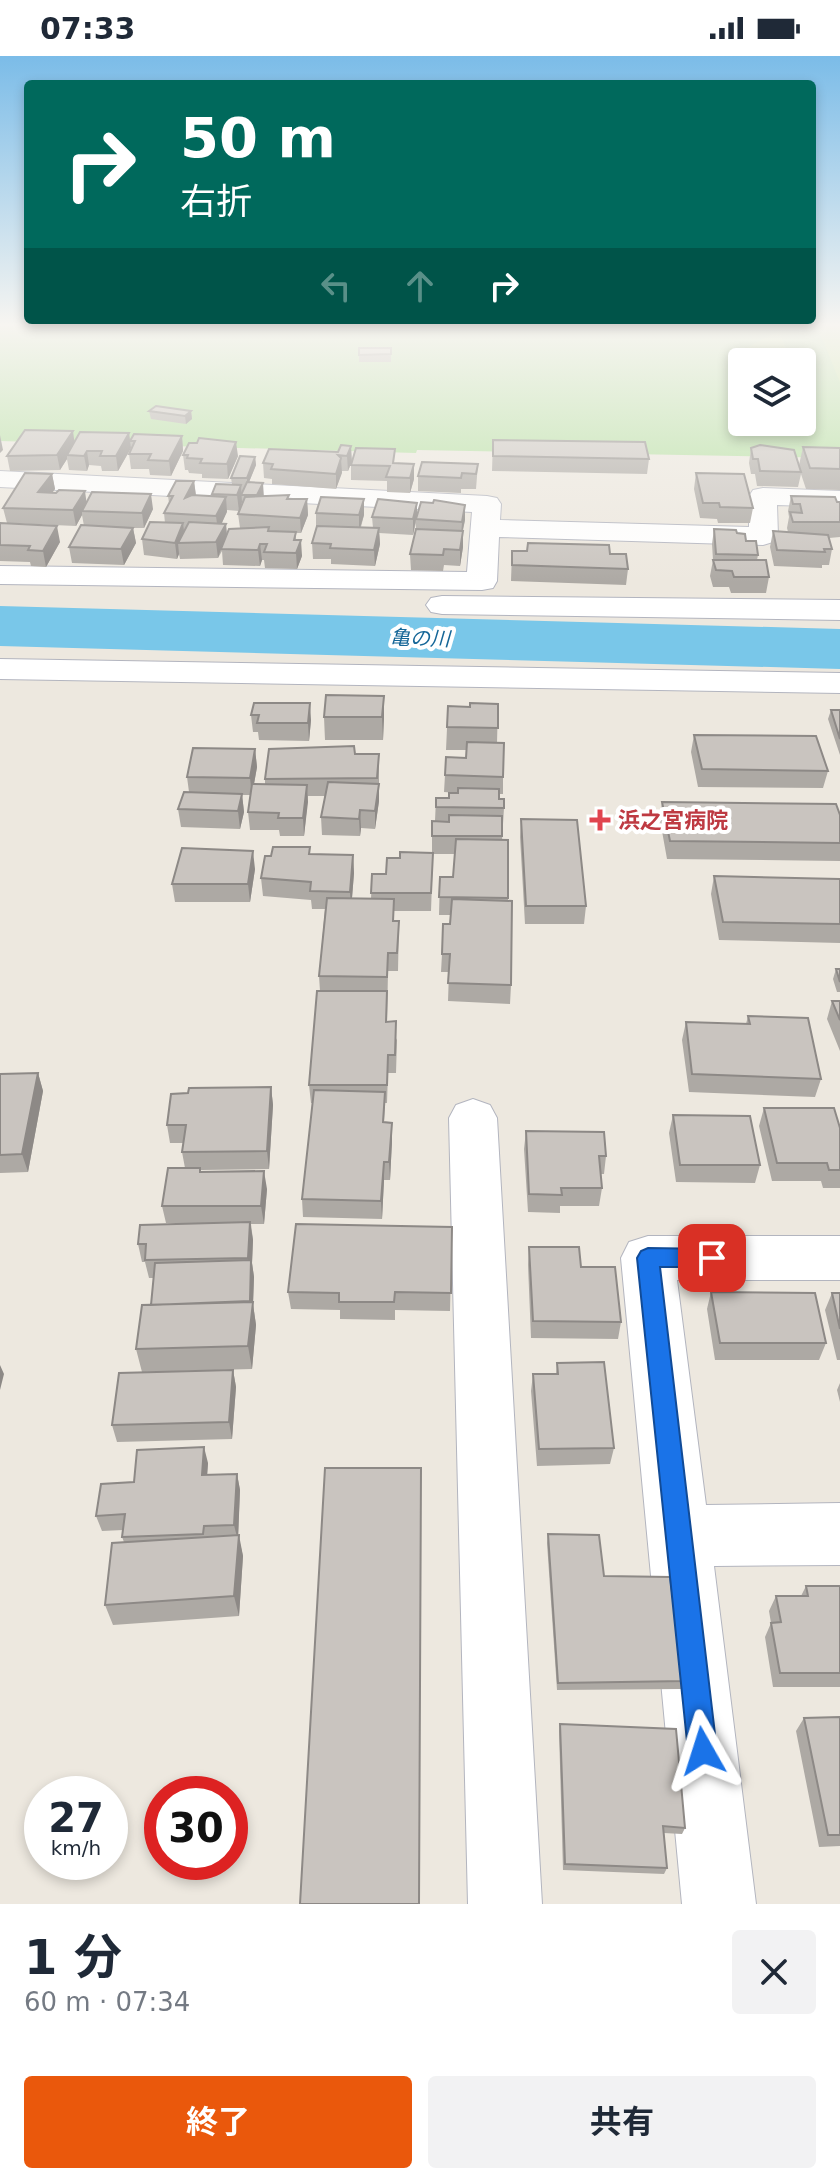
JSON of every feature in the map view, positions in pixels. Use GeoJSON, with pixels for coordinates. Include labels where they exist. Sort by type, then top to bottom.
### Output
{"type":"FeatureCollection","features":[{"type":"Feature","properties":{"kind":"street"},"geometry":{"type":"LineString","coordinates":[[0,479],[487,504],[482,581],[0,575]]}},
{"type":"Feature","properties":{"kind":"street"},"geometry":{"type":"LineString","coordinates":[[485,528],[763,536],[763,496],[840,499]]}},
{"type":"Feature","properties":{"kind":"street"},"geometry":{"type":"LineString","coordinates":[[0,602],[840,610]]}},
{"type":"Feature","properties":{"kind":"street"},"geometry":{"type":"LineString","coordinates":[[0,669],[840,683]]}},
{"type":"Feature","properties":{"kind":"street"},"geometry":{"type":"LineString","coordinates":[[473,1118],[505,1904]]}},
{"type":"Feature","properties":{"kind":"street"},"geometry":{"type":"LineString","coordinates":[[719,1904],[648,1258],[840,1258]]}},
{"type":"Feature","properties":{"kind":"street"},"geometry":{"type":"LineString","coordinates":[[679,1536],[840,1534]]}},
{"type":"Feature","properties":{"kind":"green space"},"geometry":{"type":"Polygon","coordinates":[[[0,410],[728,410],[728,436],[816,436],[816,410],[840,410],[840,458],[417,450],[416,453],[0,441],[0,410]]]}},
{"type":"Feature","properties":{"kind":"building"},"geometry":{"type":"Polygon","coordinates":[[[186,410],[191,411],[185,416],[149,411],[186,410]]]}},
{"type":"Feature","properties":{"kind":"building"},"geometry":{"type":"Polygon","coordinates":[[[25,430],[73,431],[57,455],[7,456],[25,430]]]}},
{"type":"Feature","properties":{"kind":"building"},"geometry":{"type":"Polygon","coordinates":[[[80,432],[129,433],[116,456],[100,456],[102,451],[87,451],[84,456],[67,455],[80,432]]]}},
{"type":"Feature","properties":{"kind":"building"},"geometry":{"type":"Polygon","coordinates":[[[134,434],[182,436],[169,461],[148,460],[151,454],[129,454],[135,441],[130,441],[134,434]]]}},
{"type":"Feature","properties":{"kind":"building"},"geometry":{"type":"Polygon","coordinates":[[[199,438],[236,442],[227,464],[200,463],[202,459],[183,455],[189,443],[197,443],[199,438]]]}},
{"type":"Feature","properties":{"kind":"building"},"geometry":{"type":"Polygon","coordinates":[[[493,440],[645,442],[649,459],[493,456],[493,440]]]}},
{"type":"Feature","properties":{"kind":"building"},"geometry":{"type":"Polygon","coordinates":[[[341,445],[351,446],[347,456],[338,455],[341,458],[336,474],[271,469],[273,464],[263,463],[269,449],[338,452],[341,445]]]}},
{"type":"Feature","properties":{"kind":"building"},"geometry":{"type":"Polygon","coordinates":[[[760,445],[794,450],[801,472],[760,471],[758,459],[753,459],[751,448],[760,445]]]}},
{"type":"Feature","properties":{"kind":"building"},"geometry":{"type":"Polygon","coordinates":[[[803,447],[840,448],[840,469],[810,468],[803,447]]]}},
{"type":"Feature","properties":{"kind":"building"},"geometry":{"type":"Polygon","coordinates":[[[356,448],[395,449],[393,463],[414,464],[410,478],[386,477],[390,466],[351,465],[356,448]]]}},
{"type":"Feature","properties":{"kind":"building"},"geometry":{"type":"Polygon","coordinates":[[[240,456],[255,457],[247,478],[231,478],[240,456]]]}},
{"type":"Feature","properties":{"kind":"building"},"geometry":{"type":"Polygon","coordinates":[[[422,462],[478,464],[476,474],[462,473],[461,478],[418,476],[422,462]]]}},
{"type":"Feature","properties":{"kind":"building"},"geometry":{"type":"Polygon","coordinates":[[[25,473],[52,474],[38,492],[85,491],[73,510],[3,508],[25,473]]]}},
{"type":"Feature","properties":{"kind":"building"},"geometry":{"type":"Polygon","coordinates":[[[696,473],[744,474],[753,508],[703,503],[696,473]]]}},
{"type":"Feature","properties":{"kind":"building"},"geometry":{"type":"Polygon","coordinates":[[[176,481],[194,481],[185,498],[192,495],[226,497],[216,516],[164,513],[173,496],[168,496],[176,481]]]}},
{"type":"Feature","properties":{"kind":"building"},"geometry":{"type":"Polygon","coordinates":[[[247,482],[263,483],[257,495],[241,495],[247,482]]]}},
{"type":"Feature","properties":{"kind":"building"},"geometry":{"type":"Polygon","coordinates":[[[216,484],[241,485],[237,495],[212,494],[216,484]]]}},
{"type":"Feature","properties":{"kind":"building"},"geometry":{"type":"Polygon","coordinates":[[[92,492],[151,494],[142,513],[82,511],[92,492]]]}},
{"type":"Feature","properties":{"kind":"building"},"geometry":{"type":"Polygon","coordinates":[[[289,495],[287,499],[307,499],[300,518],[238,514],[245,497],[289,495]]]}},
{"type":"Feature","properties":{"kind":"building"},"geometry":{"type":"Polygon","coordinates":[[[791,496],[835,497],[840,502],[840,522],[793,522],[790,512],[802,513],[800,504],[793,504],[791,496]]]}},
{"type":"Feature","properties":{"kind":"building"},"geometry":{"type":"Polygon","coordinates":[[[321,497],[364,499],[359,515],[316,513],[321,497]]]}},
{"type":"Feature","properties":{"kind":"building"},"geometry":{"type":"Polygon","coordinates":[[[378,499],[417,503],[413,519],[372,517],[378,499]]]}},
{"type":"Feature","properties":{"kind":"building"},"geometry":{"type":"Polygon","coordinates":[[[434,500],[465,505],[462,522],[416,519],[421,502],[433,503],[434,500]]]}},
{"type":"Feature","properties":{"kind":"building"},"geometry":{"type":"Polygon","coordinates":[[[150,522],[183,523],[175,543],[142,539],[150,522]]]}},
{"type":"Feature","properties":{"kind":"building"},"geometry":{"type":"Polygon","coordinates":[[[189,522],[226,524],[216,542],[178,543],[189,522]]]}},
{"type":"Feature","properties":{"kind":"building"},"geometry":{"type":"Polygon","coordinates":[[[0,523],[57,526],[43,551],[28,550],[30,546],[0,545],[0,523]]]}},
{"type":"Feature","properties":{"kind":"building"},"geometry":{"type":"Polygon","coordinates":[[[81,525],[133,528],[121,549],[69,547],[81,525]]]}},
{"type":"Feature","properties":{"kind":"building"},"geometry":{"type":"Polygon","coordinates":[[[317,526],[379,528],[374,550],[330,548],[331,544],[312,543],[317,526]]]}},
{"type":"Feature","properties":{"kind":"building"},"geometry":{"type":"Polygon","coordinates":[[[269,527],[268,531],[296,532],[294,540],[301,540],[296,553],[264,552],[267,544],[260,544],[258,550],[221,549],[229,529],[269,527]]]}},
{"type":"Feature","properties":{"kind":"building"},"geometry":{"type":"Polygon","coordinates":[[[416,529],[463,531],[460,550],[444,549],[443,555],[410,554],[416,529]]]}},
{"type":"Feature","properties":{"kind":"building"},"geometry":{"type":"Polygon","coordinates":[[[714,529],[736,530],[745,534],[746,541],[756,541],[758,555],[716,554],[714,529]]]}},
{"type":"Feature","properties":{"kind":"building"},"geometry":{"type":"Polygon","coordinates":[[[773,531],[828,535],[832,549],[824,549],[825,552],[777,550],[773,531]]]}},
{"type":"Feature","properties":{"kind":"building"},"geometry":{"type":"Polygon","coordinates":[[[528,543],[609,545],[610,554],[626,554],[628,569],[512,565],[512,551],[527,551],[528,543]]]}},
{"type":"Feature","properties":{"kind":"building"},"geometry":{"type":"Polygon","coordinates":[[[713,560],[766,560],[769,577],[734,577],[732,571],[716,570],[713,560]]]}},
{"type":"Feature","properties":{"kind":"building"},"geometry":{"type":"Polygon","coordinates":[[[326,695],[384,696],[382,717],[324,717],[326,695]]]}},
{"type":"Feature","properties":{"kind":"building"},"geometry":{"type":"Polygon","coordinates":[[[254,703],[310,703],[308,723],[257,723],[259,715],[251,715],[254,703]]]}},
{"type":"Feature","properties":{"kind":"building"},"geometry":{"type":"Polygon","coordinates":[[[470,703],[498,704],[498,728],[447,727],[448,706],[470,707],[470,703]]]}},
{"type":"Feature","properties":{"kind":"building"},"geometry":{"type":"Polygon","coordinates":[[[831,710],[840,710],[840,739],[831,710]]]}},
{"type":"Feature","properties":{"kind":"building"},"geometry":{"type":"Polygon","coordinates":[[[694,735],[816,736],[828,771],[702,769],[694,735]]]}},
{"type":"Feature","properties":{"kind":"building"},"geometry":{"type":"Polygon","coordinates":[[[467,742],[504,743],[503,777],[445,775],[446,757],[466,758],[467,742]]]}},
{"type":"Feature","properties":{"kind":"building"},"geometry":{"type":"Polygon","coordinates":[[[354,746],[355,754],[379,754],[377,778],[265,779],[269,749],[354,746]]]}},
{"type":"Feature","properties":{"kind":"building"},"geometry":{"type":"Polygon","coordinates":[[[193,748],[255,749],[250,778],[187,777],[193,748]]]}},
{"type":"Feature","properties":{"kind":"building"},"geometry":{"type":"Polygon","coordinates":[[[328,782],[379,784],[375,811],[360,810],[359,819],[321,817],[328,782]]]}},
{"type":"Feature","properties":{"kind":"building"},"geometry":{"type":"Polygon","coordinates":[[[252,784],[307,785],[303,818],[278,818],[279,813],[248,812],[252,784]]]}},
{"type":"Feature","properties":{"kind":"building"},"geometry":{"type":"Polygon","coordinates":[[[458,788],[499,789],[499,799],[504,799],[504,808],[436,807],[436,798],[449,798],[449,793],[458,793],[458,788]]]}},
{"type":"Feature","properties":{"kind":"building"},"geometry":{"type":"Polygon","coordinates":[[[184,792],[242,794],[238,811],[178,809],[184,792]]]}},
{"type":"Feature","properties":{"kind":"building"},"geometry":{"type":"Polygon","coordinates":[[[662,802],[836,804],[840,815],[840,843],[670,841],[662,802]]]}},
{"type":"Feature","properties":{"kind":"building"},"geometry":{"type":"Polygon","coordinates":[[[449,815],[502,816],[502,836],[432,836],[432,821],[449,822],[449,815]]]}},
{"type":"Feature","properties":{"kind":"building"},"geometry":{"type":"Polygon","coordinates":[[[521,819],[577,820],[586,906],[526,906],[521,819]]]}},
{"type":"Feature","properties":{"kind":"building"},"geometry":{"type":"Polygon","coordinates":[[[456,839],[508,840],[508,898],[439,897],[440,877],[453,877],[456,839]]]}},
{"type":"Feature","properties":{"kind":"building"},"geometry":{"type":"Polygon","coordinates":[[[273,847],[310,847],[309,854],[353,855],[350,892],[310,891],[311,882],[261,878],[265,856],[271,856],[273,847]]]}},
{"type":"Feature","properties":{"kind":"building"},"geometry":{"type":"Polygon","coordinates":[[[182,848],[253,851],[248,884],[172,884],[182,848]]]}},
{"type":"Feature","properties":{"kind":"building"},"geometry":{"type":"Polygon","coordinates":[[[400,852],[433,853],[431,893],[371,893],[372,874],[386,874],[387,858],[400,858],[400,852]]]}},
{"type":"Feature","properties":{"kind":"building"},"geometry":{"type":"Polygon","coordinates":[[[714,876],[840,879],[840,924],[723,922],[714,876]]]}},
{"type":"Feature","properties":{"kind":"building"},"geometry":{"type":"Polygon","coordinates":[[[327,898],[394,899],[393,921],[399,921],[397,953],[388,953],[387,977],[319,976],[327,898]]]}},
{"type":"Feature","properties":{"kind":"building"},"geometry":{"type":"Polygon","coordinates":[[[452,899],[512,901],[511,985],[448,983],[450,954],[442,954],[443,924],[450,924],[452,899]]]}},
{"type":"Feature","properties":{"kind":"building"},"geometry":{"type":"Polygon","coordinates":[[[317,991],[387,991],[386,1022],[396,1021],[395,1055],[388,1055],[387,1085],[309,1085],[317,991]]]}},
{"type":"Feature","properties":{"kind":"building"},"geometry":{"type":"Polygon","coordinates":[[[832,1001],[840,1001],[840,1020],[832,1001]]]}},
{"type":"Feature","properties":{"kind":"building"},"geometry":{"type":"Polygon","coordinates":[[[748,1016],[808,1018],[821,1079],[692,1074],[686,1022],[750,1024],[748,1016]]]}},
{"type":"Feature","properties":{"kind":"building"},"geometry":{"type":"Polygon","coordinates":[[[38,1073],[22,1154],[0,1155],[0,1074],[38,1073]]]}},
{"type":"Feature","properties":{"kind":"building"},"geometry":{"type":"Polygon","coordinates":[[[271,1087],[267,1151],[182,1152],[186,1125],[167,1125],[171,1094],[188,1093],[189,1088],[271,1087]]]}},
{"type":"Feature","properties":{"kind":"building"},"geometry":{"type":"Polygon","coordinates":[[[314,1090],[385,1092],[383,1122],[392,1123],[389,1162],[384,1162],[381,1201],[302,1199],[314,1090]]]}},
{"type":"Feature","properties":{"kind":"building"},"geometry":{"type":"Polygon","coordinates":[[[764,1108],[834,1108],[840,1128],[840,1170],[829,1170],[827,1163],[777,1163],[764,1108]]]}},
{"type":"Feature","properties":{"kind":"building"},"geometry":{"type":"Polygon","coordinates":[[[673,1115],[750,1116],[760,1165],[680,1165],[673,1115]]]}},
{"type":"Feature","properties":{"kind":"building"},"geometry":{"type":"Polygon","coordinates":[[[526,1131],[604,1132],[606,1156],[599,1156],[602,1188],[561,1188],[562,1195],[529,1194],[526,1131]]]}},
{"type":"Feature","properties":{"kind":"building"},"geometry":{"type":"Polygon","coordinates":[[[168,1168],[200,1168],[200,1172],[264,1171],[261,1206],[162,1206],[168,1168]]]}},
{"type":"Feature","properties":{"kind":"building"},"geometry":{"type":"Polygon","coordinates":[[[250,1222],[248,1258],[145,1260],[146,1244],[138,1244],[140,1225],[250,1222]]]}},
{"type":"Feature","properties":{"kind":"building"},"geometry":{"type":"Polygon","coordinates":[[[296,1224],[452,1227],[451,1293],[395,1292],[394,1302],[339,1302],[339,1293],[288,1292],[296,1224]]]}},
{"type":"Feature","properties":{"kind":"building"},"geometry":{"type":"Polygon","coordinates":[[[529,1247],[579,1247],[581,1267],[615,1267],[621,1322],[533,1321],[529,1247]]]}},
{"type":"Feature","properties":{"kind":"building"},"geometry":{"type":"Polygon","coordinates":[[[251,1260],[250,1301],[151,1305],[155,1263],[251,1260]]]}},
{"type":"Feature","properties":{"kind":"building"},"geometry":{"type":"Polygon","coordinates":[[[711,1292],[815,1293],[826,1343],[720,1343],[711,1292]]]}},
{"type":"Feature","properties":{"kind":"building"},"geometry":{"type":"Polygon","coordinates":[[[832,1293],[840,1293],[840,1329],[832,1293]]]}},
{"type":"Feature","properties":{"kind":"building"},"geometry":{"type":"Polygon","coordinates":[[[253,1302],[248,1346],[136,1349],[142,1305],[253,1302]]]}},
{"type":"Feature","properties":{"kind":"building"},"geometry":{"type":"Polygon","coordinates":[[[604,1362],[614,1448],[539,1449],[533,1374],[558,1374],[557,1363],[604,1362]]]}},
{"type":"Feature","properties":{"kind":"building"},"geometry":{"type":"Polygon","coordinates":[[[233,1370],[229,1422],[112,1425],[119,1373],[233,1370]]]}},
{"type":"Feature","properties":{"kind":"building"},"geometry":{"type":"Polygon","coordinates":[[[204,1447],[202,1475],[237,1474],[234,1525],[204,1526],[203,1534],[122,1537],[125,1514],[96,1516],[101,1484],[134,1482],[137,1450],[204,1447]]]}},
{"type":"Feature","properties":{"kind":"building"},"geometry":{"type":"Polygon","coordinates":[[[325,1468],[421,1468],[419,1904],[300,1904],[325,1468]]]}},
{"type":"Feature","properties":{"kind":"building"},"geometry":{"type":"Polygon","coordinates":[[[548,1534],[599,1535],[604,1576],[670,1577],[684,1681],[558,1683],[548,1534]]]}},
{"type":"Feature","properties":{"kind":"building"},"geometry":{"type":"Polygon","coordinates":[[[239,1535],[234,1596],[105,1605],[112,1543],[239,1535]]]}},
{"type":"Feature","properties":{"kind":"building"},"geometry":{"type":"Polygon","coordinates":[[[806,1586],[840,1586],[840,1673],[780,1673],[771,1623],[781,1622],[776,1596],[808,1596],[806,1586]]]}},
{"type":"Feature","properties":{"kind":"building"},"geometry":{"type":"Polygon","coordinates":[[[840,1717],[840,1835],[828,1835],[804,1718],[840,1717]]]}},
{"type":"Feature","properties":{"kind":"building"},"geometry":{"type":"Polygon","coordinates":[[[560,1724],[676,1729],[685,1828],[663,1826],[667,1868],[565,1864],[560,1724]]]}},
{"type":"Feature","properties":{"kind":"waterway","name":"亀の川"},"geometry":{"type":"LineString","coordinates":[[0,626],[840,649]]}},
{"type":"Feature","properties":{"kind":"place","name":"浜之宮病院"},"geometry":{"type":"Point","coordinates":[600,820]}},
{"type":"Feature","properties":{"kind":"route"},"geometry":{"type":"LineString","coordinates":[[703,1751],[648,1258],[712,1258]]}}]}
